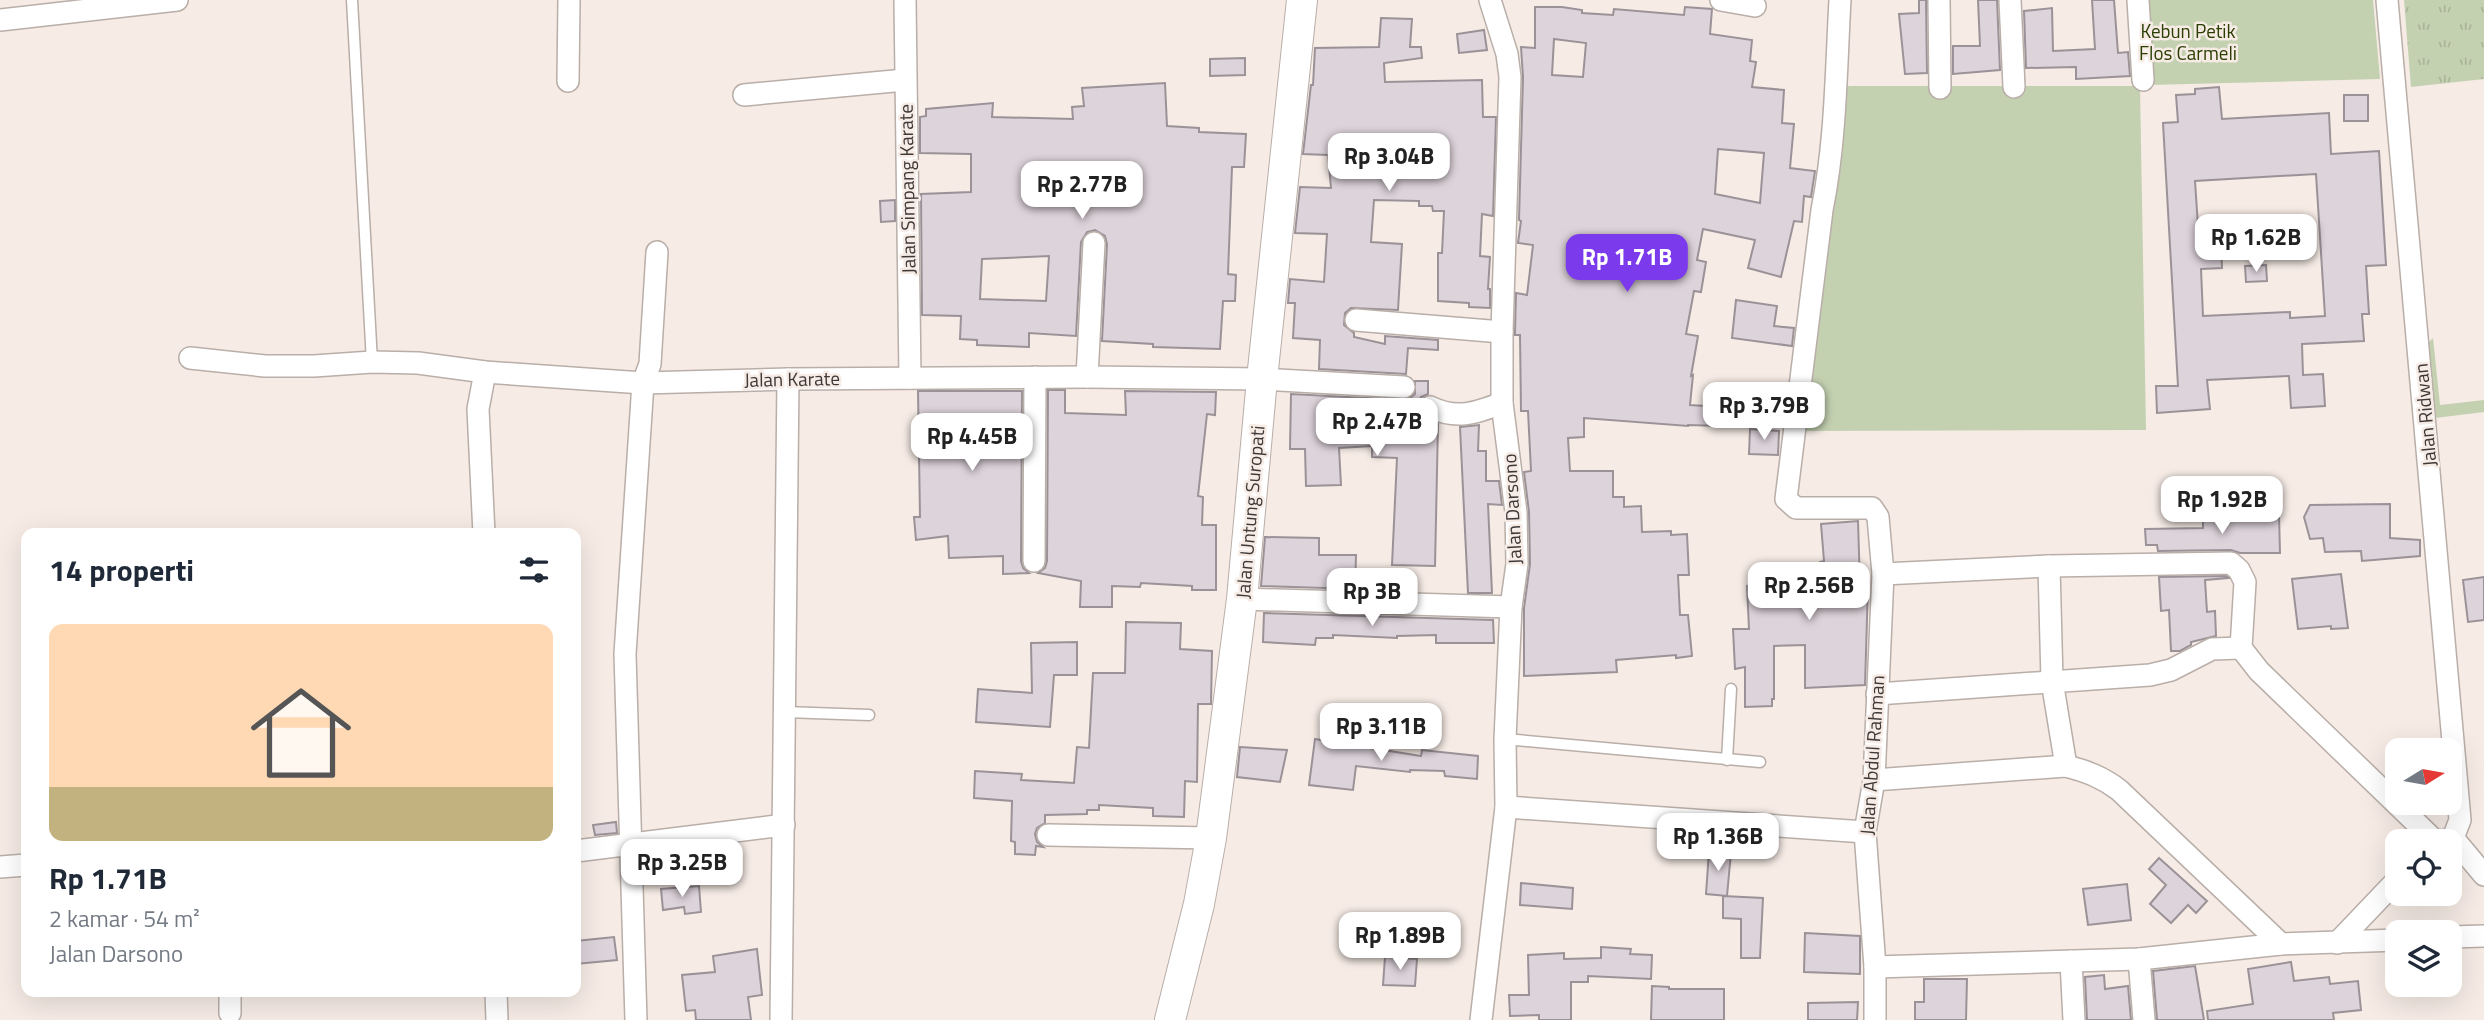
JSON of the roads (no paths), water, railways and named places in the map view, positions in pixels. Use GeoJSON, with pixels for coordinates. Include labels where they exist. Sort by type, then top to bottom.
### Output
{"type":"FeatureCollection","features":[{"type":"Feature","properties":{"kind":"main road","name":"Jalan Untung Suropati"},"geometry":{"type":"LineString","coordinates":[[1170,1020],[1199,904],[1211,838],[1242,599],[1302,0]]}},
{"type":"Feature","properties":{"kind":"street"},"geometry":{"type":"LineString","coordinates":[[0,20],[72,6],[177,0]]}},
{"type":"Feature","properties":{"kind":"street"},"geometry":{"type":"LineString","coordinates":[[568,82],[569,0]]}},
{"type":"Feature","properties":{"kind":"street","name":"Jalan Simpang Karate"},"geometry":{"type":"LineString","coordinates":[[905,0],[910,377]]}},
{"type":"Feature","properties":{"kind":"street","name":"Jalan Darsono"},"geometry":{"type":"LineString","coordinates":[[1481,1020],[1506,807],[1505,739],[1511,607],[1517,564],[1516,512],[1502,403],[1510,77],[1507,54],[1490,0]]}},
{"type":"Feature","properties":{"kind":"street"},"geometry":{"type":"LineString","coordinates":[[1721,0],[1755,6]]}},
{"type":"Feature","properties":{"kind":"street","name":"Jalan Abdul Rahman"},"geometry":{"type":"LineString","coordinates":[[1840,0],[1827,183],[1786,499],[1796,508],[1872,508],[1878,517],[1883,574],[1874,780],[1865,832],[1875,967],[1875,1020]]}},
{"type":"Feature","properties":{"kind":"street"},"geometry":{"type":"LineString","coordinates":[[1939,0],[1940,88]]}},
{"type":"Feature","properties":{"kind":"street"},"geometry":{"type":"LineString","coordinates":[[2010,0],[2014,87]]}},
{"type":"Feature","properties":{"kind":"street"},"geometry":{"type":"LineString","coordinates":[[2138,0],[2143,80]]}},
{"type":"Feature","properties":{"kind":"street","name":"Jalan Ridwan"},"geometry":{"type":"LineString","coordinates":[[2387,0],[2459,806],[2460,820],[2452,829]]}},
{"type":"Feature","properties":{"kind":"street"},"geometry":{"type":"LineString","coordinates":[[744,95],[905,80]]}},
{"type":"Feature","properties":{"kind":"street"},"geometry":{"type":"LineString","coordinates":[[1087,377],[1094,243]]}},
{"type":"Feature","properties":{"kind":"street"},"geometry":{"type":"LineString","coordinates":[[636,1020],[625,653],[643,383],[650,364],[657,252]]}},
{"type":"Feature","properties":{"kind":"street"},"geometry":{"type":"LineString","coordinates":[[1356,320],[1502,332]]}},
{"type":"Feature","properties":{"kind":"street","name":"Jalan Karate"},"geometry":{"type":"LineString","coordinates":[[190,358],[265,366],[418,363],[485,372],[643,383],[910,377],[1087,377],[1262,379],[1404,387]]}},
{"type":"Feature","properties":{"kind":"street"},"geometry":{"type":"LineString","coordinates":[[484,528],[478,409],[485,372]]}},
{"type":"Feature","properties":{"kind":"street"},"geometry":{"type":"LineString","coordinates":[[1034,561],[1035,377]]}},
{"type":"Feature","properties":{"kind":"street"},"geometry":{"type":"LineString","coordinates":[[782,1020],[788,379]]}},
{"type":"Feature","properties":{"kind":"street"},"geometry":{"type":"LineString","coordinates":[[1430,407],[1442,413],[1468,415],[1502,403]]}},
{"type":"Feature","properties":{"kind":"street"},"geometry":{"type":"LineString","coordinates":[[1883,574],[2049,566],[2231,563],[2239,570],[2245,582],[2241,648],[2259,671],[2435,829]]}},
{"type":"Feature","properties":{"kind":"street"},"geometry":{"type":"LineString","coordinates":[[2049,566],[2052,681],[2066,766]]}},
{"type":"Feature","properties":{"kind":"street"},"geometry":{"type":"LineString","coordinates":[[1242,599],[1511,607]]}},
{"type":"Feature","properties":{"kind":"street"},"geometry":{"type":"LineString","coordinates":[[1877,694],[2160,673],[2212,649],[2241,648]]}},
{"type":"Feature","properties":{"kind":"street"},"geometry":{"type":"LineString","coordinates":[[1874,780],[2066,766],[2103,778],[2119,790],[2281,944]]}},
{"type":"Feature","properties":{"kind":"street"},"geometry":{"type":"LineString","coordinates":[[1506,807],[1865,832]]}},
{"type":"Feature","properties":{"kind":"street"},"geometry":{"type":"LineString","coordinates":[[581,850],[784,825]]}},
{"type":"Feature","properties":{"kind":"street"},"geometry":{"type":"LineString","coordinates":[[1048,835],[1211,838]]}},
{"type":"Feature","properties":{"kind":"street"},"geometry":{"type":"LineString","coordinates":[[2462,854],[2484,875]]}},
{"type":"Feature","properties":{"kind":"street"},"geometry":{"type":"LineString","coordinates":[[0,867],[21,865]]}},
{"type":"Feature","properties":{"kind":"street"},"geometry":{"type":"LineString","coordinates":[[2337,943],[2385,892]]}},
{"type":"Feature","properties":{"kind":"street"},"geometry":{"type":"LineString","coordinates":[[2462,937],[2484,936]]}},
{"type":"Feature","properties":{"kind":"street"},"geometry":{"type":"LineString","coordinates":[[1875,967],[2140,959],[2281,944],[2385,941]]}},
{"type":"Feature","properties":{"kind":"street"},"geometry":{"type":"LineString","coordinates":[[2140,959],[2144,1020]]}},
{"type":"Feature","properties":{"kind":"street"},"geometry":{"type":"LineString","coordinates":[[2071,961],[2074,1020]]}},
{"type":"Feature","properties":{"kind":"street"},"geometry":{"type":"LineString","coordinates":[[496,997],[497,1020]]}},
{"type":"Feature","properties":{"kind":"lane"},"geometry":{"type":"LineString","coordinates":[[352,0],[372,362]]}},
{"type":"Feature","properties":{"kind":"lane"},"geometry":{"type":"LineString","coordinates":[[1727,760],[1731,689]]}},
{"type":"Feature","properties":{"kind":"lane"},"geometry":{"type":"LineString","coordinates":[[785,712],[869,715]]}},
{"type":"Feature","properties":{"kind":"lane"},"geometry":{"type":"LineString","coordinates":[[1505,739],[1760,762]]}},
{"type":"Feature","properties":{"kind":"park label","name":"Kebun Petik Flos Carmeli"},"geometry":{"type":"Point","coordinates":[2188,42]}}]}
